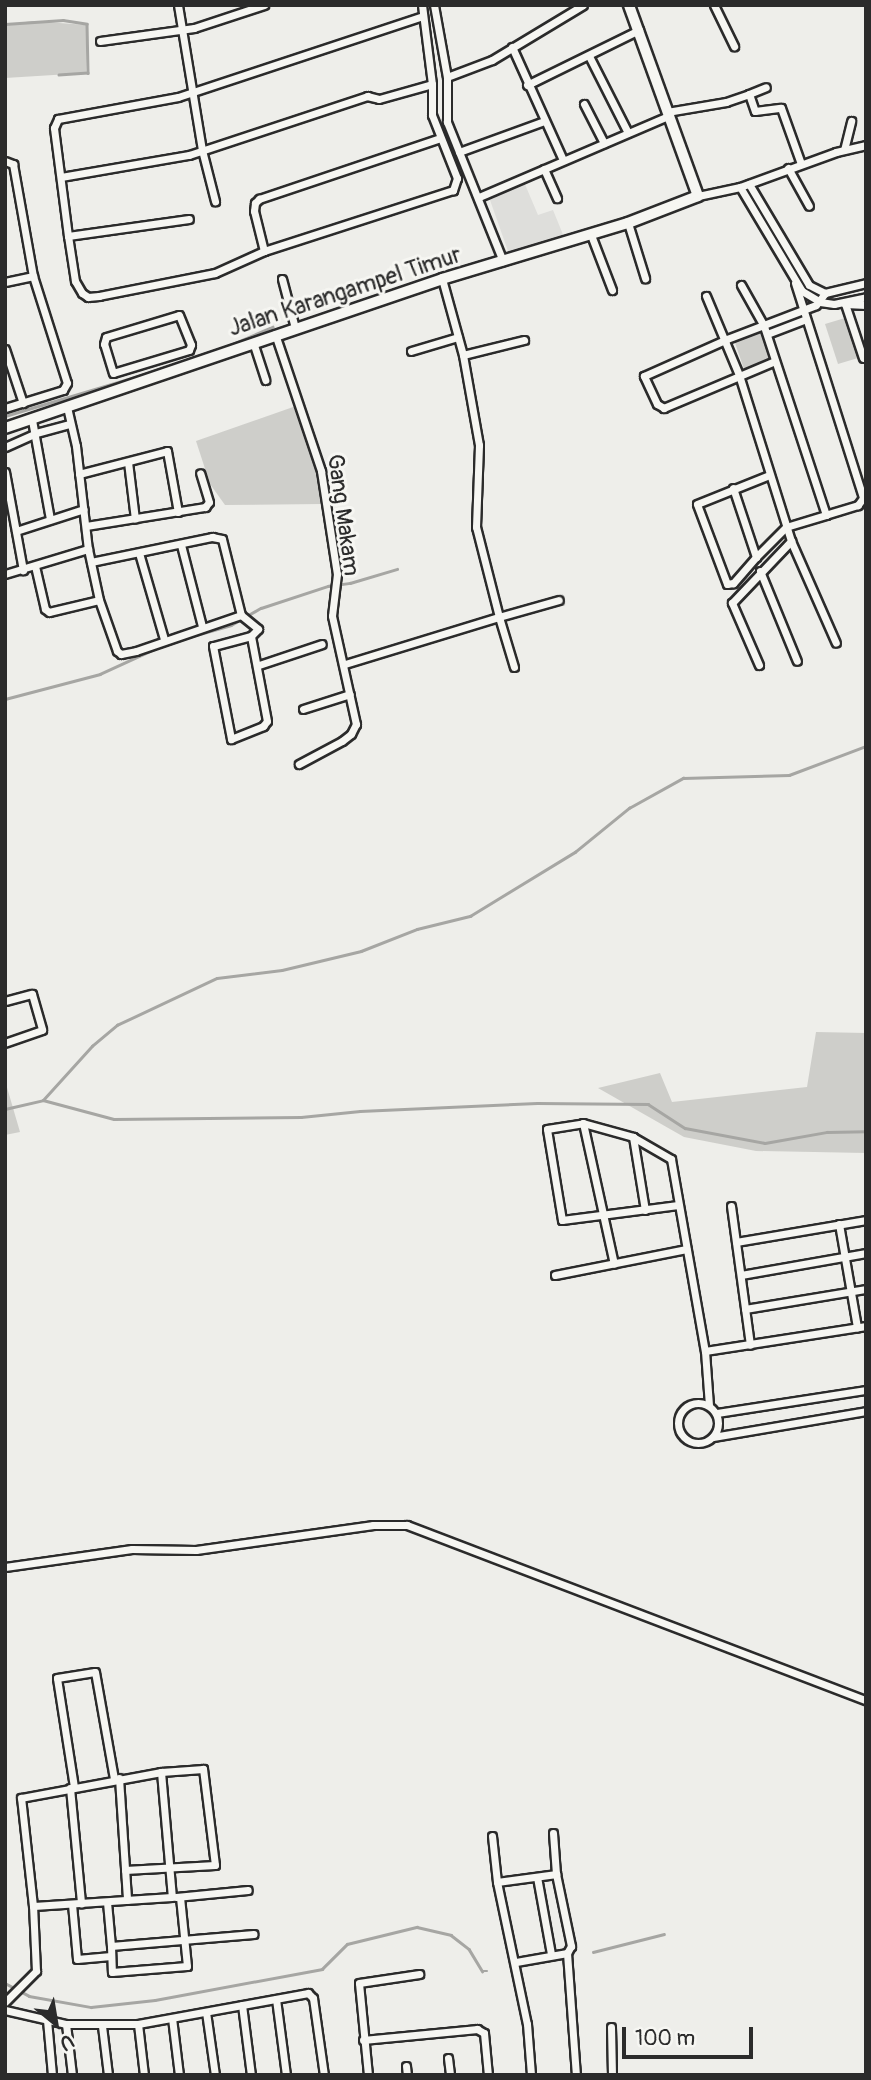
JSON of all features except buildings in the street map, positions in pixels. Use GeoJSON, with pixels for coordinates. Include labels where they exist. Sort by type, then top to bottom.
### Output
{"type":"FeatureCollection","features":[{"type":"Feature","properties":{"kind":"street"},"geometry":{"type":"LineString","coordinates":[[178,5],[202,150],[215,201]]}},
{"type":"Feature","properties":{"kind":"street"},"geometry":{"type":"LineString","coordinates":[[100,40],[183,30],[264,5]]}},
{"type":"Feature","properties":{"kind":"street"},"geometry":{"type":"LineString","coordinates":[[422,5],[432,84],[432,116],[457,178],[453,190],[264,251],[215,273],[88,297],[82,293],[75,281],[68,236],[54,128],[58,119],[178,97],[423,16]]}},
{"type":"Feature","properties":{"kind":"street"},"geometry":{"type":"LineString","coordinates":[[434,5],[447,77],[446,113],[503,261]]}},
{"type":"Feature","properties":{"kind":"street"},"geometry":{"type":"LineString","coordinates":[[563,5],[568,14]]}},
{"type":"Feature","properties":{"kind":"street"},"geometry":{"type":"LineString","coordinates":[[447,77],[477,67],[583,5]]}},
{"type":"Feature","properties":{"kind":"street"},"geometry":{"type":"LineString","coordinates":[[629,5],[698,195]]}},
{"type":"Feature","properties":{"kind":"street"},"geometry":{"type":"LineString","coordinates":[[714,5],[734,47]]}},
{"type":"Feature","properties":{"kind":"street"},"geometry":{"type":"LineString","coordinates":[[527,85],[639,30]]}},
{"type":"Feature","properties":{"kind":"street"},"geometry":{"type":"LineString","coordinates":[[512,47],[527,85],[564,160]]}},
{"type":"Feature","properties":{"kind":"street"},"geometry":{"type":"LineString","coordinates":[[589,56],[628,133]]}},
{"type":"Feature","properties":{"kind":"street"},"geometry":{"type":"LineString","coordinates":[[61,177],[189,155],[367,96],[379,99],[432,84]]}},
{"type":"Feature","properties":{"kind":"street"},"geometry":{"type":"LineString","coordinates":[[479,197],[668,114],[726,103],[766,87]]}},
{"type":"Feature","properties":{"kind":"street"},"geometry":{"type":"LineString","coordinates":[[749,94],[755,111],[781,108],[801,163]]}},
{"type":"Feature","properties":{"kind":"street"},"geometry":{"type":"LineString","coordinates":[[583,104],[604,143]]}},
{"type":"Feature","properties":{"kind":"street"},"geometry":{"type":"LineString","coordinates":[[459,152],[483,146],[544,121]]}},
{"type":"Feature","properties":{"kind":"street"},"geometry":{"type":"LineString","coordinates":[[844,150],[851,121]]}},
{"type":"Feature","properties":{"kind":"street"},"geometry":{"type":"LineString","coordinates":[[264,251],[254,211],[255,203],[259,199],[440,138]]}},
{"type":"Feature","properties":{"kind":"street","name":"Jalan Karangampel Timur"},"geometry":{"type":"LineString","coordinates":[[5,428],[442,278],[591,235],[698,195],[740,187],[801,163],[866,145]]}},
{"type":"Feature","properties":{"kind":"street"},"geometry":{"type":"LineString","coordinates":[[5,161],[13,164],[33,276],[67,388],[5,408]]}},
{"type":"Feature","properties":{"kind":"street"},"geometry":{"type":"LineString","coordinates":[[788,168],[809,206]]}},
{"type":"Feature","properties":{"kind":"street"},"geometry":{"type":"LineString","coordinates":[[544,169],[557,198]]}},
{"type":"Feature","properties":{"kind":"street"},"geometry":{"type":"LineString","coordinates":[[749,184],[804,280],[825,293],[866,283]]}},
{"type":"Feature","properties":{"kind":"street"},"geometry":{"type":"LineString","coordinates":[[740,187],[795,283],[809,297],[820,302],[866,305]]}},
{"type":"Feature","properties":{"kind":"street"},"geometry":{"type":"LineString","coordinates":[[68,236],[189,219]]}},
{"type":"Feature","properties":{"kind":"street"},"geometry":{"type":"LineString","coordinates":[[628,223],[645,278]]}},
{"type":"Feature","properties":{"kind":"street"},"geometry":{"type":"LineString","coordinates":[[591,235],[612,290]]}},
{"type":"Feature","properties":{"kind":"street"},"geometry":{"type":"LineString","coordinates":[[5,282],[33,276]]}},
{"type":"Feature","properties":{"kind":"street"},"geometry":{"type":"LineString","coordinates":[[442,278],[463,355],[480,460],[476,527],[514,667]]}},
{"type":"Feature","properties":{"kind":"street"},"geometry":{"type":"LineString","coordinates":[[282,279],[295,328]]}},
{"type":"Feature","properties":{"kind":"street"},"geometry":{"type":"LineString","coordinates":[[769,475],[699,502],[697,506],[727,584],[730,585],[786,527],[858,505],[863,498],[804,320],[795,283]]}},
{"type":"Feature","properties":{"kind":"street"},"geometry":{"type":"LineString","coordinates":[[741,285],[767,334],[826,515]]}},
{"type":"Feature","properties":{"kind":"street"},"geometry":{"type":"LineString","coordinates":[[775,361],[664,408],[657,404],[645,379],[646,373],[802,311],[820,302],[825,293]]}},
{"type":"Feature","properties":{"kind":"street"},"geometry":{"type":"LineString","coordinates":[[706,296],[727,339],[790,541],[836,643]]}},
{"type":"Feature","properties":{"kind":"street"},"geometry":{"type":"LineString","coordinates":[[845,304],[866,297]]}},
{"type":"Feature","properties":{"kind":"street"},"geometry":{"type":"LineString","coordinates":[[845,304],[863,358]]}},
{"type":"Feature","properties":{"kind":"street"},"geometry":{"type":"LineString","coordinates":[[179,315],[183,318],[190,347],[152,362],[113,373],[104,339],[179,315]]}},
{"type":"Feature","properties":{"kind":"street"},"geometry":{"type":"LineString","coordinates":[[767,334],[804,320]]}},
{"type":"Feature","properties":{"kind":"street","name":"Gang Makam"},"geometry":{"type":"LineString","coordinates":[[275,334],[304,426],[318,458],[335,587],[332,616],[345,664],[356,724],[351,734],[299,764]]}},
{"type":"Feature","properties":{"kind":"street"},"geometry":{"type":"LineString","coordinates":[[411,351],[458,337]]}},
{"type":"Feature","properties":{"kind":"street"},"geometry":{"type":"LineString","coordinates":[[463,355],[524,340]]}},
{"type":"Feature","properties":{"kind":"street"},"geometry":{"type":"LineString","coordinates":[[253,342],[265,380]]}},
{"type":"Feature","properties":{"kind":"street"},"geometry":{"type":"LineString","coordinates":[[5,349],[23,402]]}},
{"type":"Feature","properties":{"kind":"street"},"geometry":{"type":"LineString","coordinates":[[160,374],[162,359]]}},
{"type":"Feature","properties":{"kind":"street"},"geometry":{"type":"LineString","coordinates":[[152,362],[160,374]]}},
{"type":"Feature","properties":{"kind":"street"},"geometry":{"type":"LineString","coordinates":[[67,407],[88,549],[99,600],[115,648],[121,654],[202,626],[243,617]]}},
{"type":"Feature","properties":{"kind":"street"},"geometry":{"type":"LineString","coordinates":[[32,420],[50,519]]}},
{"type":"Feature","properties":{"kind":"street"},"geometry":{"type":"LineString","coordinates":[[5,447],[36,433],[70,424]]}},
{"type":"Feature","properties":{"kind":"street"},"geometry":{"type":"LineString","coordinates":[[79,474],[167,451],[178,512]]}},
{"type":"Feature","properties":{"kind":"street"},"geometry":{"type":"LineString","coordinates":[[128,463],[135,519]]}},
{"type":"Feature","properties":{"kind":"street"},"geometry":{"type":"LineString","coordinates":[[5,472],[23,569]]}},
{"type":"Feature","properties":{"kind":"street"},"geometry":{"type":"LineString","coordinates":[[86,526],[208,505],[200,473]]}},
{"type":"Feature","properties":{"kind":"street"},"geometry":{"type":"LineString","coordinates":[[733,488],[756,557]]}},
{"type":"Feature","properties":{"kind":"street"},"geometry":{"type":"LineString","coordinates":[[16,531],[84,509]]}},
{"type":"Feature","properties":{"kind":"street"},"geometry":{"type":"LineString","coordinates":[[91,562],[212,537],[222,539],[243,617],[258,629],[251,636],[213,646],[231,739],[263,726],[267,721],[251,636]]}},
{"type":"Feature","properties":{"kind":"street"},"geometry":{"type":"LineString","coordinates":[[759,665],[732,603],[790,541]]}},
{"type":"Feature","properties":{"kind":"street"},"geometry":{"type":"LineString","coordinates":[[181,545],[202,626]]}},
{"type":"Feature","properties":{"kind":"street"},"geometry":{"type":"LineString","coordinates":[[5,574],[88,549]]}},
{"type":"Feature","properties":{"kind":"street"},"geometry":{"type":"LineString","coordinates":[[139,553],[164,639]]}},
{"type":"Feature","properties":{"kind":"street"},"geometry":{"type":"LineString","coordinates":[[35,566],[45,608],[49,612],[99,600]]}},
{"type":"Feature","properties":{"kind":"street"},"geometry":{"type":"LineString","coordinates":[[760,570],[797,661]]}},
{"type":"Feature","properties":{"kind":"street"},"geometry":{"type":"LineString","coordinates":[[345,664],[559,600]]}},
{"type":"Feature","properties":{"kind":"street"},"geometry":{"type":"LineString","coordinates":[[258,665],[322,644]]}},
{"type":"Feature","properties":{"kind":"street"},"geometry":{"type":"LineString","coordinates":[[303,709],[350,694]]}},
{"type":"Feature","properties":{"kind":"street"},"geometry":{"type":"LineString","coordinates":[[5,1001],[32,994],[42,1027],[40,1032],[5,1044]]}},
{"type":"Feature","properties":{"kind":"street"},"geometry":{"type":"LineString","coordinates":[[583,1123],[614,1264]]}},
{"type":"Feature","properties":{"kind":"street"},"geometry":{"type":"LineString","coordinates":[[678,1205],[605,1217],[562,1220],[547,1129],[583,1123],[633,1137],[671,1159],[705,1351],[709,1405]]}},
{"type":"Feature","properties":{"kind":"street"},"geometry":{"type":"LineString","coordinates":[[633,1137],[645,1210]]}},
{"type":"Feature","properties":{"kind":"street"},"geometry":{"type":"LineString","coordinates":[[731,1206],[750,1345]]}},
{"type":"Feature","properties":{"kind":"street"},"geometry":{"type":"LineString","coordinates":[[736,1242],[866,1220]]}},
{"type":"Feature","properties":{"kind":"street"},"geometry":{"type":"LineString","coordinates":[[705,1351],[861,1327],[851,1292],[839,1224]]}},
{"type":"Feature","properties":{"kind":"street"},"geometry":{"type":"LineString","coordinates":[[555,1275],[686,1250]]}},
{"type":"Feature","properties":{"kind":"street"},"geometry":{"type":"LineString","coordinates":[[741,1275],[866,1253]]}},
{"type":"Feature","properties":{"kind":"street"},"geometry":{"type":"LineString","coordinates":[[745,1309],[866,1289]]}},
{"type":"Feature","properties":{"kind":"street"},"geometry":{"type":"LineString","coordinates":[[717,1413],[866,1390]]}},
{"type":"Feature","properties":{"kind":"street"},"geometry":{"type":"LineString","coordinates":[[713,1437],[719,1426],[717,1413],[709,1405],[700,1402],[687,1406],[680,1413],[678,1426],[682,1435],[691,1442],[701,1443],[713,1437],[866,1411]]}},
{"type":"Feature","properties":{"kind":"street"},"geometry":{"type":"LineString","coordinates":[[5,1567],[132,1549],[196,1550],[373,1525],[407,1525],[866,1700]]}},
{"type":"Feature","properties":{"kind":"street"},"geometry":{"type":"LineString","coordinates":[[111,1956],[77,1959],[72,1788],[57,1678],[95,1672],[116,1779],[127,1900]]}},
{"type":"Feature","properties":{"kind":"street"},"geometry":{"type":"LineString","coordinates":[[5,2001],[36,1972],[33,1906],[21,1798],[116,1779],[203,1769],[215,1865],[125,1870]]}},
{"type":"Feature","properties":{"kind":"street"},"geometry":{"type":"LineString","coordinates":[[161,1772],[172,1898]]}},
{"type":"Feature","properties":{"kind":"street"},"geometry":{"type":"LineString","coordinates":[[553,1833],[556,1874],[571,1946],[567,1953],[576,2075]]}},
{"type":"Feature","properties":{"kind":"street"},"geometry":{"type":"LineString","coordinates":[[492,1836],[497,1882],[527,2024],[531,2075]]}},
{"type":"Feature","properties":{"kind":"street"},"geometry":{"type":"LineString","coordinates":[[497,1882],[556,1874]]}},
{"type":"Feature","properties":{"kind":"street"},"geometry":{"type":"LineString","coordinates":[[537,1877],[551,1954]]}},
{"type":"Feature","properties":{"kind":"street"},"geometry":{"type":"LineString","coordinates":[[33,1906],[172,1898],[248,1890]]}},
{"type":"Feature","properties":{"kind":"street"},"geometry":{"type":"LineString","coordinates":[[107,1902],[112,1972],[187,1966],[180,1897]]}},
{"type":"Feature","properties":{"kind":"street"},"geometry":{"type":"LineString","coordinates":[[111,1946],[253,1934]]}},
{"type":"Feature","properties":{"kind":"street"},"geometry":{"type":"LineString","coordinates":[[516,1962],[567,1953]]}},
{"type":"Feature","properties":{"kind":"street"},"geometry":{"type":"LineString","coordinates":[[368,2075],[359,1983],[419,1974]]}},
{"type":"Feature","properties":{"kind":"street"},"geometry":{"type":"LineString","coordinates":[[5,2010],[66,2024],[138,2024],[308,1993],[313,1998],[324,2075]]}},
{"type":"Feature","properties":{"kind":"street"},"geometry":{"type":"LineString","coordinates":[[276,1999],[286,2075]]}},
{"type":"Feature","properties":{"kind":"street"},"geometry":{"type":"LineString","coordinates":[[242,2005],[251,2075]]}},
{"type":"Feature","properties":{"kind":"street"},"geometry":{"type":"LineString","coordinates":[[206,2012],[215,2075]]}},
{"type":"Feature","properties":{"kind":"street"},"geometry":{"type":"LineString","coordinates":[[172,2018],[179,2075]]}},
{"type":"Feature","properties":{"kind":"street"},"geometry":{"type":"LineString","coordinates":[[47,2020],[52,2075]]}},
{"type":"Feature","properties":{"kind":"street"},"geometry":{"type":"LineString","coordinates":[[66,2024],[72,2075]]}},
{"type":"Feature","properties":{"kind":"street"},"geometry":{"type":"LineString","coordinates":[[138,2024],[144,2075]]}},
{"type":"Feature","properties":{"kind":"street"},"geometry":{"type":"LineString","coordinates":[[102,2026],[108,2075]]}},
{"type":"Feature","properties":{"kind":"street"},"geometry":{"type":"LineString","coordinates":[[611,2026],[612,2075]]}},
{"type":"Feature","properties":{"kind":"street"},"geometry":{"type":"LineString","coordinates":[[363,2040],[477,2029],[484,2033],[488,2075]]}},
{"type":"Feature","properties":{"kind":"street"},"geometry":{"type":"LineString","coordinates":[[448,2058],[450,2075]]}},
{"type":"Feature","properties":{"kind":"shaded area"},"geometry":{"type":"Polygon","coordinates":[[[32,21],[87,25],[86,73],[5,78],[5,25],[32,21]]]}},
{"type":"Feature","properties":{"kind":"shaded area"},"geometry":{"type":"Polygon","coordinates":[[[524,182],[538,215],[553,210],[564,237],[509,254],[490,200],[524,182]]]}},
{"type":"Feature","properties":{"kind":"shaded area"},"geometry":{"type":"Polygon","coordinates":[[[845,318],[858,358],[838,364],[825,324],[845,318]]]}},
{"type":"Feature","properties":{"kind":"shaded area"},"geometry":{"type":"Polygon","coordinates":[[[762,331],[771,359],[744,369],[734,340],[762,331]]]}},
{"type":"Feature","properties":{"kind":"shaded area"},"geometry":{"type":"Polygon","coordinates":[[[296,406],[319,472],[322,504],[225,505],[210,484],[196,441],[296,406]]]}},
{"type":"Feature","properties":{"kind":"shaded area"},"geometry":{"type":"Polygon","coordinates":[[[816,1032],[866,1033],[866,1153],[756,1151],[684,1137],[598,1088],[660,1073],[672,1102],[807,1087],[816,1032]]]}},
{"type":"Feature","properties":{"kind":"shaded area"},"geometry":{"type":"Polygon","coordinates":[[[5,1085],[20,1132],[5,1135],[5,1085]]]}},
{"type":"Feature","properties":{"kind":"waterway"},"geometry":{"type":"LineString","coordinates":[[5,24],[63,20],[87,24],[88,73],[59,75]]}},
{"type":"Feature","properties":{"kind":"waterway"},"geometry":{"type":"LineString","coordinates":[[221,349],[272,327]]}},
{"type":"Feature","properties":{"kind":"waterway"},"geometry":{"type":"LineString","coordinates":[[5,416],[148,373]]}},
{"type":"Feature","properties":{"kind":"waterway"},"geometry":{"type":"LineString","coordinates":[[175,641],[231,625],[261,608],[328,586],[350,583],[397,569]]}},
{"type":"Feature","properties":{"kind":"waterway"},"geometry":{"type":"LineString","coordinates":[[5,699],[100,674],[159,647]]}},
{"type":"Feature","properties":{"kind":"waterway"},"geometry":{"type":"LineString","coordinates":[[43,1100],[92,1046],[117,1025],[217,978],[282,970],[361,951],[417,929],[470,916],[575,852],[629,808],[683,778],[789,775],[866,746]]}},
{"type":"Feature","properties":{"kind":"waterway"},"geometry":{"type":"LineString","coordinates":[[5,1109],[43,1100],[114,1119],[301,1117],[360,1111],[537,1103],[648,1104],[685,1128],[765,1143],[827,1132],[866,1131]]}},
{"type":"Feature","properties":{"kind":"waterway"},"geometry":{"type":"LineString","coordinates":[[5,1983],[29,1996],[91,2007],[155,2000],[322,1969],[347,1944],[417,1927],[451,1935],[469,1949],[482,1971],[487,1971]]}},
{"type":"Feature","properties":{"kind":"waterway"},"geometry":{"type":"LineString","coordinates":[[593,1952],[664,1934]]}}]}
